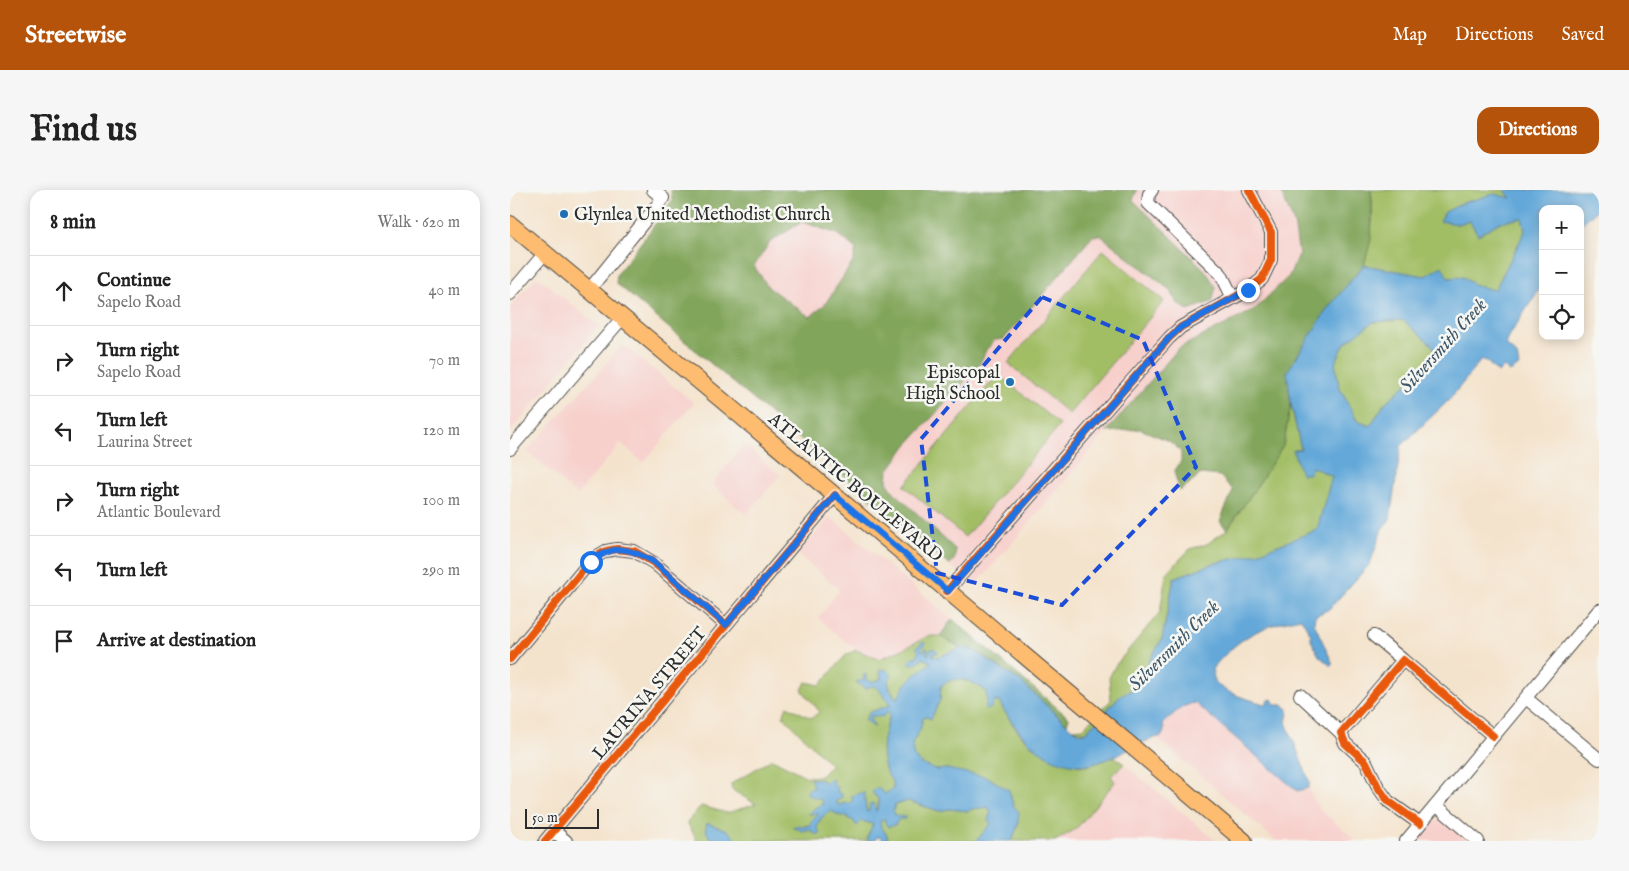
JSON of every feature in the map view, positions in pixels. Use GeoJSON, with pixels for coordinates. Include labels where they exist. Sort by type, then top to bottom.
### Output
{"type":"FeatureCollection","features":[{"type":"Feature","properties":{"kind":"main road","name":"ATLANTIC BOULEVARD"},"geometry":{"type":"LineString","coordinates":[[510,224],[835,495],[1244,841]]}},
{"type":"Feature","properties":{"kind":"street"},"geometry":{"type":"LineString","coordinates":[[1152,190],[1149,194],[1148,203],[1221,274],[1233,298]]}},
{"type":"Feature","properties":{"kind":"street"},"geometry":{"type":"LineString","coordinates":[[948,591],[1169,338],[1181,327],[1248,290],[1262,279],[1271,260],[1271,232],[1249,190]]}},
{"type":"Feature","properties":{"kind":"street"},"geometry":{"type":"LineString","coordinates":[[589,290],[658,194]]}},
{"type":"Feature","properties":{"kind":"street"},"geometry":{"type":"LineString","coordinates":[[510,294],[545,253]]}},
{"type":"Feature","properties":{"kind":"street"},"geometry":{"type":"LineString","coordinates":[[510,449],[623,317]]}},
{"type":"Feature","properties":{"kind":"street","name":"LAURINA STREET"},"geometry":{"type":"LineString","coordinates":[[545,841],[835,495]]}},
{"type":"Feature","properties":{"kind":"street"},"geometry":{"type":"LineString","coordinates":[[510,659],[584,569],[599,555],[606,551],[617,549],[634,551],[654,562],[726,625]]}},
{"type":"Feature","properties":{"kind":"street"},"geometry":{"type":"LineString","coordinates":[[1406,841],[1599,610]]}},
{"type":"Feature","properties":{"kind":"street"},"geometry":{"type":"LineString","coordinates":[[1374,636],[1493,736]]}},
{"type":"Feature","properties":{"kind":"street"},"geometry":{"type":"LineString","coordinates":[[1341,733],[1402,660]]}},
{"type":"Feature","properties":{"kind":"street"},"geometry":{"type":"LineString","coordinates":[[1300,695],[1341,733],[1345,743],[1366,762],[1378,787],[1388,801],[1420,824]]}},
{"type":"Feature","properties":{"kind":"street"},"geometry":{"type":"LineString","coordinates":[[1526,698],[1599,759]]}},
{"type":"Feature","properties":{"kind":"street"},"geometry":{"type":"LineString","coordinates":[[1436,806],[1478,841]]}},
{"type":"Feature","properties":{"kind":"street"},"geometry":{"type":"LineString","coordinates":[[554,830],[566,841]]}},
{"type":"Feature","properties":{"kind":"highlighted area"},"geometry":{"type":"Polygon","coordinates":[[[1042,297],[1143,340],[1196,467],[1062,605],[937,573],[921,439],[1042,297]]]}},
{"type":"Feature","properties":{"kind":"shaded area","name":"Episcopal High School"},"geometry":{"type":"Polygon","coordinates":[[[671,190],[1371,190],[1364,265],[1328,308],[1287,372],[1291,404],[1141,392],[975,586],[616,283],[617,274],[672,200],[671,190]]]}},
{"type":"Feature","properties":{"kind":"shaded area"},"geometry":{"type":"Polygon","coordinates":[[[537,276],[598,326],[510,432],[510,307],[537,276]]]}},
{"type":"Feature","properties":{"kind":"shaded area"},"geometry":{"type":"Polygon","coordinates":[[[623,345],[694,403],[643,463],[621,443],[577,495],[527,451],[623,345]]]}},
{"type":"Feature","properties":{"kind":"shaded area"},"geometry":{"type":"Polygon","coordinates":[[[744,445],[780,475],[746,515],[712,484],[744,445]]]}},
{"type":"Feature","properties":{"kind":"shaded area"},"geometry":{"type":"Polygon","coordinates":[[[830,517],[952,619],[940,636],[928,636],[879,659],[856,650],[818,618],[840,590],[798,554],[830,517]]]}},
{"type":"Feature","properties":{"kind":"shaded area"},"geometry":{"type":"Polygon","coordinates":[[[1195,703],[1297,791],[1308,788],[1319,809],[1357,841],[1276,841],[1156,737],[1162,736],[1164,730],[1163,723],[1184,707],[1195,703]]]}},
{"type":"Feature","properties":{"kind":"shaded area"},"geometry":{"type":"Polygon","coordinates":[[[1124,764],[1216,841],[1055,841],[1076,829],[1115,782],[1110,776],[1124,764]]]}},
{"type":"Feature","properties":{"kind":"shaded area"},"geometry":{"type":"Polygon","coordinates":[[[1439,817],[1467,841],[1419,841],[1439,817]]]}},
{"type":"Feature","properties":{"kind":"green space"},"geometry":{"type":"Polygon","coordinates":[[[671,190],[1137,190],[1133,200],[1205,270],[1216,287],[1212,302],[1188,310],[1178,304],[1171,291],[1100,235],[1093,236],[1004,339],[995,340],[986,350],[979,366],[906,446],[888,471],[887,482],[893,491],[955,549],[955,557],[950,564],[945,562],[616,283],[617,274],[672,200],[671,190]],[[802,222],[770,242],[754,266],[769,288],[810,317],[825,304],[853,262],[856,249],[838,234],[802,222]]]}},
{"type":"Feature","properties":{"kind":"green space"},"geometry":{"type":"Polygon","coordinates":[[[1280,190],[1371,190],[1371,240],[1364,265],[1328,308],[1287,372],[1291,404],[1283,446],[1227,530],[1220,521],[1233,490],[1220,476],[1201,474],[1180,491],[1174,472],[1181,461],[1181,451],[1169,441],[1140,429],[1106,432],[1179,348],[1254,310],[1289,276],[1299,255],[1294,223],[1280,190]]]}},
{"type":"Feature","properties":{"kind":"green space"},"geometry":{"type":"Polygon","coordinates":[[[1371,190],[1504,190],[1512,198],[1441,220],[1457,224],[1470,221],[1478,235],[1500,222],[1522,218],[1525,231],[1495,290],[1476,286],[1463,277],[1426,276],[1364,265],[1372,228],[1371,190]]]}},
{"type":"Feature","properties":{"kind":"green space"},"geometry":{"type":"Polygon","coordinates":[[[1103,250],[1164,301],[1069,414],[1008,363],[1103,250]]]}},
{"type":"Feature","properties":{"kind":"green space"},"geometry":{"type":"Polygon","coordinates":[[[1403,320],[1433,346],[1436,353],[1430,364],[1385,403],[1370,426],[1357,421],[1339,387],[1335,363],[1345,343],[1373,322],[1403,320]]]}},
{"type":"Feature","properties":{"kind":"green space"},"geometry":{"type":"Polygon","coordinates":[[[998,374],[1060,425],[965,537],[904,486],[998,374]]]}},
{"type":"Feature","properties":{"kind":"green space"},"geometry":{"type":"Polygon","coordinates":[[[1291,404],[1301,449],[1294,450],[1312,466],[1332,476],[1317,530],[1258,553],[1212,564],[1174,578],[1162,639],[1142,675],[1144,680],[1141,685],[1120,696],[1085,733],[1073,729],[1083,728],[1111,700],[1109,678],[1115,666],[1160,612],[1166,574],[1190,549],[1207,544],[1227,530],[1253,492],[1283,446],[1291,404]]]}},
{"type":"Feature","properties":{"kind":"green space"},"geometry":{"type":"Polygon","coordinates":[[[952,619],[1069,718],[1067,724],[1021,682],[979,653],[961,648],[940,636],[952,619]]]}},
{"type":"Feature","properties":{"kind":"green space"},"geometry":{"type":"Polygon","coordinates":[[[928,636],[940,636],[961,648],[938,657],[933,656],[933,653],[937,653],[935,649],[928,655],[921,649],[913,663],[922,658],[932,662],[905,684],[898,699],[880,669],[881,679],[872,682],[866,679],[866,675],[864,680],[857,683],[866,689],[870,686],[877,687],[891,705],[870,712],[865,720],[874,726],[870,720],[872,715],[884,714],[887,711],[890,714],[882,753],[885,768],[893,789],[888,793],[873,794],[879,800],[876,811],[873,804],[867,812],[864,797],[853,799],[850,804],[838,805],[836,801],[838,793],[834,786],[828,783],[810,788],[807,791],[822,800],[822,805],[815,808],[809,814],[819,813],[810,825],[793,827],[820,833],[817,828],[820,820],[831,811],[841,816],[848,815],[855,824],[862,821],[873,824],[867,838],[869,841],[738,841],[727,830],[708,836],[714,841],[697,841],[687,822],[701,806],[727,813],[756,804],[732,790],[731,784],[772,759],[807,777],[821,776],[831,765],[783,716],[787,706],[811,718],[820,712],[802,690],[806,682],[820,685],[846,655],[856,650],[879,659],[928,636]]]}},
{"type":"Feature","properties":{"kind":"green space"},"geometry":{"type":"Polygon","coordinates":[[[955,679],[972,682],[986,691],[987,700],[999,702],[1023,737],[1047,755],[1068,763],[1085,766],[1114,756],[1124,764],[1111,776],[1115,782],[1076,829],[1055,841],[1012,841],[1018,824],[1009,790],[999,785],[947,769],[937,770],[921,764],[913,755],[912,743],[920,730],[923,718],[931,719],[940,700],[941,686],[948,680],[955,679]]]}},
{"type":"Feature","properties":{"kind":"green space"},"geometry":{"type":"Polygon","coordinates":[[[908,801],[939,811],[949,809],[968,811],[988,807],[991,812],[989,816],[991,824],[976,841],[887,841],[887,835],[881,827],[879,820],[895,816],[893,811],[895,805],[908,801]]]}},
{"type":"Feature","properties":{"kind":"water","name":"Silversmith Creek"},"geometry":{"type":"Polygon","coordinates":[[[1504,190],[1599,190],[1599,208],[1584,221],[1584,205],[1539,205],[1539,289],[1506,341],[1507,346],[1517,355],[1519,366],[1510,372],[1504,367],[1498,373],[1486,361],[1481,360],[1450,399],[1401,446],[1390,519],[1382,529],[1370,564],[1329,609],[1315,616],[1314,623],[1333,664],[1331,666],[1319,656],[1311,640],[1311,635],[1301,618],[1274,625],[1251,634],[1232,649],[1212,669],[1217,684],[1227,691],[1267,705],[1267,701],[1272,699],[1275,705],[1283,705],[1288,709],[1286,722],[1310,783],[1308,788],[1297,791],[1195,703],[1174,713],[1163,723],[1164,731],[1162,736],[1113,757],[1087,765],[1068,764],[1055,760],[1043,754],[1023,736],[999,702],[995,701],[990,709],[985,710],[986,691],[975,684],[958,679],[941,686],[940,700],[931,719],[923,718],[920,730],[912,743],[913,755],[921,764],[937,770],[947,769],[987,777],[1009,790],[1013,805],[1019,812],[1018,824],[1012,841],[976,841],[991,824],[988,820],[991,812],[988,807],[968,811],[949,809],[939,811],[908,801],[895,805],[893,811],[895,816],[905,817],[905,819],[899,819],[895,825],[888,827],[885,819],[880,821],[881,827],[887,835],[887,841],[881,841],[882,838],[878,837],[873,841],[869,841],[867,838],[873,824],[862,821],[857,826],[853,820],[848,819],[848,816],[841,816],[831,811],[819,822],[817,828],[820,833],[819,835],[810,829],[803,831],[792,827],[810,825],[818,813],[808,814],[822,805],[822,800],[808,795],[807,791],[810,788],[814,788],[810,779],[819,779],[827,783],[832,778],[834,786],[837,786],[838,793],[842,794],[842,797],[836,801],[838,805],[850,804],[853,799],[851,796],[864,792],[867,812],[869,811],[870,804],[873,803],[876,811],[879,805],[879,800],[872,792],[877,787],[885,794],[893,789],[885,768],[882,753],[890,714],[887,711],[884,716],[877,717],[872,715],[870,720],[874,727],[865,720],[870,712],[891,705],[877,687],[870,686],[866,689],[856,682],[864,680],[863,675],[866,674],[866,679],[872,682],[881,679],[880,669],[887,670],[892,675],[888,681],[890,690],[898,698],[905,684],[931,662],[922,658],[917,664],[913,663],[912,665],[909,662],[914,656],[916,658],[919,651],[916,648],[923,642],[926,644],[921,649],[924,651],[926,648],[928,649],[928,655],[931,649],[935,649],[939,653],[933,653],[933,656],[938,657],[961,648],[973,650],[1021,682],[1071,728],[1080,733],[1085,733],[1120,696],[1141,685],[1144,680],[1141,675],[1162,639],[1174,578],[1212,564],[1258,553],[1317,530],[1332,476],[1312,467],[1309,474],[1301,474],[1293,450],[1301,449],[1291,404],[1287,372],[1328,308],[1364,265],[1425,276],[1442,266],[1448,278],[1463,277],[1476,286],[1495,290],[1525,231],[1522,218],[1500,222],[1478,235],[1470,221],[1457,224],[1440,221],[1445,212],[1463,203],[1494,194],[1511,198],[1504,190]],[[1403,320],[1373,322],[1345,343],[1335,363],[1339,387],[1357,421],[1370,426],[1385,403],[1430,364],[1436,353],[1433,346],[1403,320]]]}},
{"type":"Feature","properties":{"kind":"water"},"geometry":{"type":"Polygon","coordinates":[[[707,823],[727,830],[738,841],[714,841],[707,833],[707,823]]]}},
{"type":"Feature","properties":{"kind":"cycle path"},"geometry":{"type":"LineString","coordinates":[[947,591],[1169,338],[1181,327],[1248,290],[1262,279],[1271,260],[1271,232],[1249,190]]}},
{"type":"Feature","properties":{"kind":"cycle path"},"geometry":{"type":"LineString","coordinates":[[545,841],[835,495]]}},
{"type":"Feature","properties":{"kind":"cycle path"},"geometry":{"type":"LineString","coordinates":[[510,659],[584,569],[599,555],[606,551],[617,549],[634,551],[654,563],[726,625]]}},
{"type":"Feature","properties":{"kind":"cycle path"},"geometry":{"type":"LineString","coordinates":[[1420,824],[1388,801],[1378,787],[1366,762],[1345,743],[1341,733],[1403,660],[1493,736]]}},
{"type":"Feature","properties":{"kind":"place","name":"Glynlea United Methodist Church"},"geometry":{"type":"Point","coordinates":[564,214]}},
{"type":"Feature","properties":{"kind":"place","name":"Episcopal High School"},"geometry":{"type":"Point","coordinates":[1010,382]}},
{"type":"Feature","properties":{"kind":"route"},"geometry":{"type":"LineString","coordinates":[[591,562],[606,551],[617,549],[634,551],[654,562],[726,625],[835,495],[948,591],[1169,338],[1181,327],[1248,290]]}}]}
